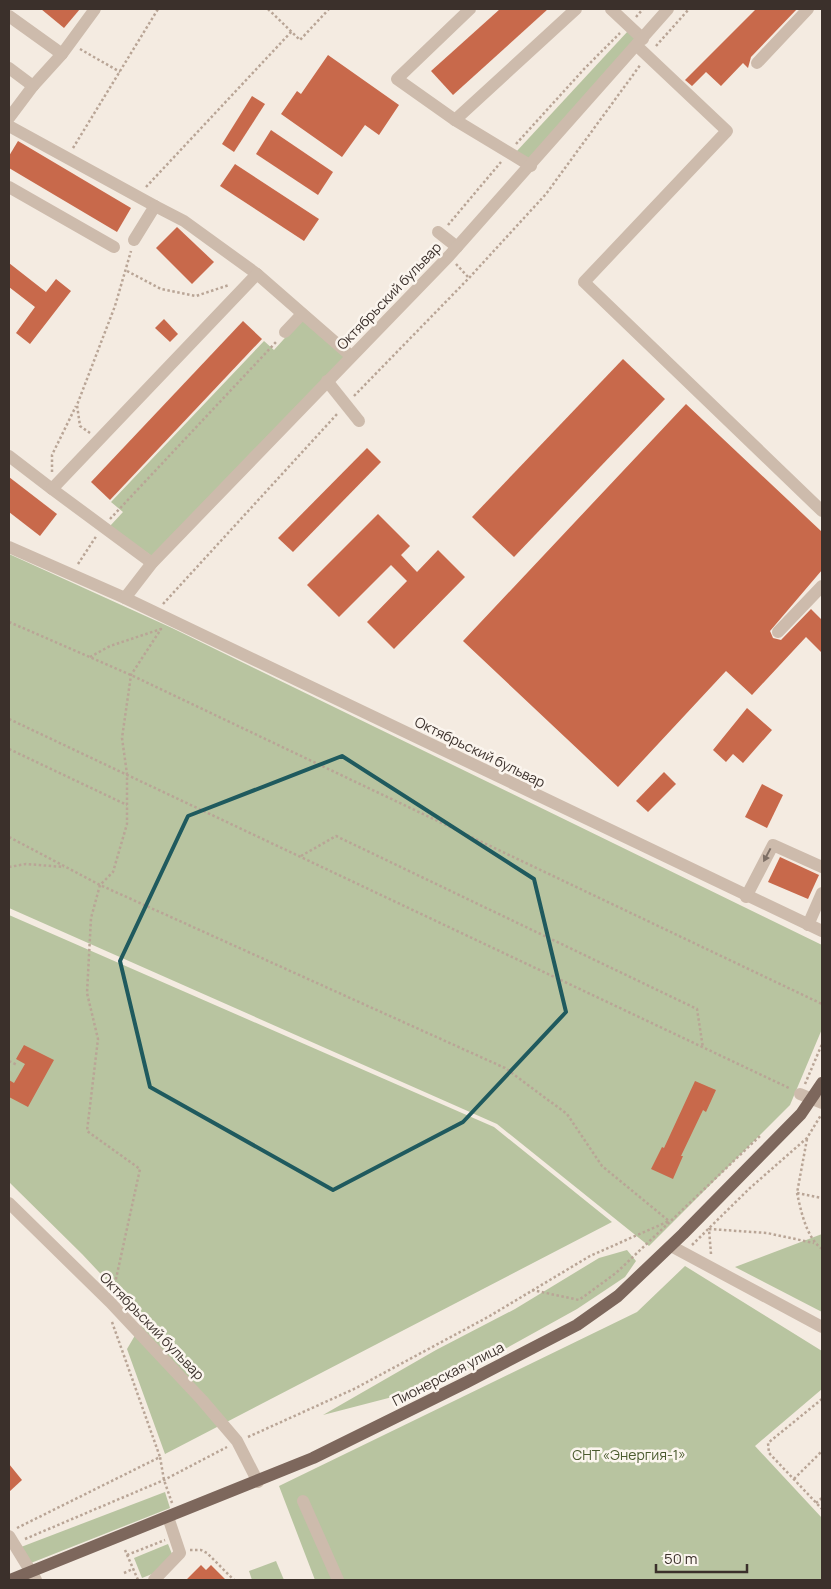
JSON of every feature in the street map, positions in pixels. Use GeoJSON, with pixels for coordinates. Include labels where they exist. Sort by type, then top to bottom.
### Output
{"type":"FeatureCollection","features":[{"type":"Feature","properties":{"kind":"main road","name":"Пионерская улица"},"geometry":{"type":"LineString","coordinates":[[10,1580],[34,1576],[171,1511],[258,1482],[313,1458],[577,1325],[618,1296],[818,1101],[822,1083]]}},
{"type":"Feature","properties":{"kind":"street"},"geometry":{"type":"LineString","coordinates":[[9,118],[33,86],[62,54],[95,9]]}},
{"type":"Feature","properties":{"kind":"street"},"geometry":{"type":"LineString","coordinates":[[470,9],[397,79],[456,120],[531,166]]}},
{"type":"Feature","properties":{"kind":"street"},"geometry":{"type":"LineString","coordinates":[[456,120],[576,9]]}},
{"type":"Feature","properties":{"kind":"street"},"geometry":{"type":"LineString","coordinates":[[611,9],[628,25],[647,56],[727,131],[584,282],[822,511]]}},
{"type":"Feature","properties":{"kind":"street","name":"Октябрьский бульвар"},"geometry":{"type":"LineString","coordinates":[[125,598],[152,563],[457,247],[531,166],[668,9]]}},
{"type":"Feature","properties":{"kind":"street"},"geometry":{"type":"LineString","coordinates":[[757,63],[808,9]]}},
{"type":"Feature","properties":{"kind":"street"},"geometry":{"type":"LineString","coordinates":[[9,16],[62,54]]}},
{"type":"Feature","properties":{"kind":"street"},"geometry":{"type":"LineString","coordinates":[[9,68],[33,86]]}},
{"type":"Feature","properties":{"kind":"street"},"geometry":{"type":"LineString","coordinates":[[9,126],[184,221],[257,274],[351,356]]}},
{"type":"Feature","properties":{"kind":"street"},"geometry":{"type":"LineString","coordinates":[[9,187],[114,247]]}},
{"type":"Feature","properties":{"kind":"street"},"geometry":{"type":"LineString","coordinates":[[134,240],[154,206]]}},
{"type":"Feature","properties":{"kind":"street"},"geometry":{"type":"LineString","coordinates":[[439,233],[457,247]]}},
{"type":"Feature","properties":{"kind":"street"},"geometry":{"type":"LineString","coordinates":[[52,488],[257,274]]}},
{"type":"Feature","properties":{"kind":"street"},"geometry":{"type":"LineString","coordinates":[[285,332],[302,314]]}},
{"type":"Feature","properties":{"kind":"street"},"geometry":{"type":"LineString","coordinates":[[327,381],[359,421]]}},
{"type":"Feature","properties":{"kind":"street"},"geometry":{"type":"LineString","coordinates":[[9,456],[152,563]]}},
{"type":"Feature","properties":{"kind":"street","name":"Октябрьский бульвар"},"geometry":{"type":"LineString","coordinates":[[9,547],[125,598],[746,897],[822,931]]}},
{"type":"Feature","properties":{"kind":"street"},"geometry":{"type":"LineString","coordinates":[[778,632],[822,586]]}},
{"type":"Feature","properties":{"kind":"street"},"geometry":{"type":"LineString","coordinates":[[746,897],[773,844],[822,867]]}},
{"type":"Feature","properties":{"kind":"street"},"geometry":{"type":"LineString","coordinates":[[808,925],[822,893]]}},
{"type":"Feature","properties":{"kind":"street"},"geometry":{"type":"LineString","coordinates":[[800,1094],[818,1101]]}},
{"type":"Feature","properties":{"kind":"street","name":"Октябрьский бульвар"},"geometry":{"type":"LineString","coordinates":[[9,1203],[110,1302],[237,1441],[258,1482]]}},
{"type":"Feature","properties":{"kind":"street"},"geometry":{"type":"LineString","coordinates":[[671,1246],[822,1327]]}},
{"type":"Feature","properties":{"kind":"street"},"geometry":{"type":"LineString","coordinates":[[303,1501],[338,1580]]}},
{"type":"Feature","properties":{"kind":"street"},"geometry":{"type":"LineString","coordinates":[[154,1580],[180,1553],[171,1511]]}},
{"type":"Feature","properties":{"kind":"street"},"geometry":{"type":"LineString","coordinates":[[12,1537],[34,1576]]}},
{"type":"Feature","properties":{"kind":"path"},"geometry":{"type":"LineString","coordinates":[[67,158],[158,9]]}},
{"type":"Feature","properties":{"kind":"path"},"geometry":{"type":"LineString","coordinates":[[268,9],[300,40],[329,9]]}},
{"type":"Feature","properties":{"kind":"path"},"geometry":{"type":"LineString","coordinates":[[439,233],[585,68],[643,9]]}},
{"type":"Feature","properties":{"kind":"path"},"geometry":{"type":"LineString","coordinates":[[160,607],[231,533],[346,404],[462,285],[546,194],[647,56],[689,9]]}},
{"type":"Feature","properties":{"kind":"path"},"geometry":{"type":"LineString","coordinates":[[137,196],[292,31]]}},
{"type":"Feature","properties":{"kind":"path"},"geometry":{"type":"LineString","coordinates":[[70,43],[120,72]]}},
{"type":"Feature","properties":{"kind":"path"},"geometry":{"type":"LineString","coordinates":[[52,488],[52,455],[76,405],[127,271],[134,240]]}},
{"type":"Feature","properties":{"kind":"path"},"geometry":{"type":"LineString","coordinates":[[127,271],[161,289],[196,296],[236,282]]}},
{"type":"Feature","properties":{"kind":"path"},"geometry":{"type":"LineString","coordinates":[[75,568],[103,527],[285,332]]}},
{"type":"Feature","properties":{"kind":"path"},"geometry":{"type":"LineString","coordinates":[[76,405],[80,426],[98,440]]}},
{"type":"Feature","properties":{"kind":"path"},"geometry":{"type":"LineString","coordinates":[[9,622],[131,675],[822,1004]]}},
{"type":"Feature","properties":{"kind":"path"},"geometry":{"type":"LineString","coordinates":[[90,657],[110,646],[161,629],[131,675],[122,738],[127,774],[127,824],[113,872],[100,885],[91,918],[87,993],[98,1039],[87,1131],[140,1169],[110,1302],[109,1314],[160,1457],[171,1511]]}},
{"type":"Feature","properties":{"kind":"path"},"geometry":{"type":"LineString","coordinates":[[9,719],[800,1094],[822,1044]]}},
{"type":"Feature","properties":{"kind":"path"},"geometry":{"type":"LineString","coordinates":[[9,748],[127,806]]}},
{"type":"Feature","properties":{"kind":"path"},"geometry":{"type":"LineString","coordinates":[[301,856],[336,836],[697,1009],[703,1048]]}},
{"type":"Feature","properties":{"kind":"path"},"geometry":{"type":"LineString","coordinates":[[9,837],[100,885],[505,1068],[567,1114],[602,1166],[669,1222]]}},
{"type":"Feature","properties":{"kind":"path"},"geometry":{"type":"LineString","coordinates":[[9,867],[26,864],[65,867]]}},
{"type":"Feature","properties":{"kind":"path"},"geometry":{"type":"LineString","coordinates":[[9,1061],[17,1065]]}},
{"type":"Feature","properties":{"kind":"path"},"geometry":{"type":"LineString","coordinates":[[693,1243],[750,1188],[807,1138],[822,1114]]}},
{"type":"Feature","properties":{"kind":"path"},"geometry":{"type":"LineString","coordinates":[[532,1290],[579,1300],[616,1274],[764,1133]]}},
{"type":"Feature","properties":{"kind":"path"},"geometry":{"type":"LineString","coordinates":[[807,1138],[797,1193],[800,1210],[814,1243]]}},
{"type":"Feature","properties":{"kind":"path"},"geometry":{"type":"LineString","coordinates":[[797,1193],[822,1198]]}},
{"type":"Feature","properties":{"kind":"path"},"geometry":{"type":"LineString","coordinates":[[12,1537],[164,1480],[237,1441],[354,1389],[488,1317],[590,1256],[669,1222]]}},
{"type":"Feature","properties":{"kind":"path"},"geometry":{"type":"LineString","coordinates":[[709,1229],[767,1233],[814,1243],[822,1249]]}},
{"type":"Feature","properties":{"kind":"path"},"geometry":{"type":"LineString","coordinates":[[709,1229],[711,1259]]}},
{"type":"Feature","properties":{"kind":"path"},"geometry":{"type":"LineString","coordinates":[[822,1399],[768,1443],[769,1453],[822,1509]]}},
{"type":"Feature","properties":{"kind":"path"},"geometry":{"type":"LineString","coordinates":[[794,1479],[822,1451]]}},
{"type":"Feature","properties":{"kind":"path"},"geometry":{"type":"LineString","coordinates":[[12,1537],[160,1457]]}},
{"type":"Feature","properties":{"kind":"path"},"geometry":{"type":"LineString","coordinates":[[816,1503],[822,1498]]}},
{"type":"Feature","properties":{"kind":"path"},"geometry":{"type":"LineString","coordinates":[[125,1550],[138,1580]]}},
{"type":"Feature","properties":{"kind":"path"},"geometry":{"type":"LineString","coordinates":[[124,1573],[133,1569]]}},
{"type":"Feature","properties":{"kind":"highlighted area"},"geometry":{"type":"Polygon","coordinates":[[[342,756],[534,879],[566,1012],[463,1122],[333,1190],[150,1087],[120,961],[188,816],[342,756]]]}},
{"type":"Feature","properties":{"kind":"green space"},"geometry":{"type":"Polygon","coordinates":[[[628,31],[637,40],[530,160],[516,152],[628,31]]]}},
{"type":"Feature","properties":{"kind":"green space"},"geometry":{"type":"Polygon","coordinates":[[[302,319],[345,357],[153,557],[110,526],[123,512],[111,502],[264,341],[274,350],[302,319]]]}},
{"type":"Feature","properties":{"kind":"green space"},"geometry":{"type":"Polygon","coordinates":[[[9,554],[172,628],[822,945],[822,1029],[790,1105],[649,1246],[497,1124],[9,908],[9,554]]]}},
{"type":"Feature","properties":{"kind":"green space"},"geometry":{"type":"Polygon","coordinates":[[[9,915],[494,1127],[612,1222],[165,1454],[127,1349],[144,1320],[82,1254],[9,1182],[9,915]]]}},
{"type":"Feature","properties":{"kind":"green space"},"geometry":{"type":"Polygon","coordinates":[[[822,1234],[822,1312],[735,1267],[822,1234]]]}},
{"type":"Feature","properties":{"kind":"green space"},"geometry":{"type":"Polygon","coordinates":[[[627,1250],[636,1261],[625,1277],[577,1309],[476,1365],[400,1395],[323,1415],[436,1350],[515,1309],[599,1258],[627,1250]]]}},
{"type":"Feature","properties":{"kind":"green space","name":"СНТ «Энергия-1»"},"geometry":{"type":"Polygon","coordinates":[[[685,1266],[822,1351],[822,1389],[755,1446],[822,1518],[822,1580],[315,1580],[279,1486],[637,1312],[685,1266]]]}},
{"type":"Feature","properties":{"kind":"green space"},"geometry":{"type":"Polygon","coordinates":[[[165,1492],[170,1508],[31,1563],[21,1547],[165,1492]]]}},
{"type":"Feature","properties":{"kind":"green space"},"geometry":{"type":"Polygon","coordinates":[[[168,1544],[172,1554],[157,1572],[142,1578],[134,1558],[168,1544]]]}},
{"type":"Feature","properties":{"kind":"green space"},"geometry":{"type":"Polygon","coordinates":[[[276,1561],[284,1580],[252,1580],[249,1571],[276,1561]]]}},
{"type":"Feature","properties":{"kind":"building"},"geometry":{"type":"Polygon","coordinates":[[[41,9],[80,9],[64,28],[41,9]]]}},
{"type":"Feature","properties":{"kind":"building"},"geometry":{"type":"Polygon","coordinates":[[[500,9],[548,9],[453,95],[431,71],[500,9]]]}},
{"type":"Feature","properties":{"kind":"building"},"geometry":{"type":"Polygon","coordinates":[[[756,9],[797,9],[751,57],[748,68],[743,63],[721,86],[706,72],[692,86],[685,80],[756,9]]]}},
{"type":"Feature","properties":{"kind":"building"},"geometry":{"type":"Polygon","coordinates":[[[328,55],[399,105],[379,135],[365,125],[342,157],[281,114],[297,91],[301,94],[328,55]]]}},
{"type":"Feature","properties":{"kind":"building"},"geometry":{"type":"Polygon","coordinates":[[[252,96],[265,104],[234,152],[222,144],[252,96]]]}},
{"type":"Feature","properties":{"kind":"building"},"geometry":{"type":"Polygon","coordinates":[[[271,130],[333,172],[318,195],[256,154],[271,130]]]}},
{"type":"Feature","properties":{"kind":"building"},"geometry":{"type":"Polygon","coordinates":[[[18,141],[131,208],[117,232],[9,168],[9,156],[18,141]]]}},
{"type":"Feature","properties":{"kind":"building"},"geometry":{"type":"Polygon","coordinates":[[[235,164],[319,219],[304,241],[220,186],[235,164]]]}},
{"type":"Feature","properties":{"kind":"building"},"geometry":{"type":"Polygon","coordinates":[[[177,227],[214,262],[192,284],[156,248],[177,227]]]}},
{"type":"Feature","properties":{"kind":"building"},"geometry":{"type":"Polygon","coordinates":[[[9,263],[46,292],[56,279],[71,291],[30,344],[16,333],[35,307],[9,287],[9,263]]]}},
{"type":"Feature","properties":{"kind":"building"},"geometry":{"type":"Polygon","coordinates":[[[164,319],[178,334],[170,342],[155,328],[164,319]]]}},
{"type":"Feature","properties":{"kind":"building"},"geometry":{"type":"Polygon","coordinates":[[[243,321],[262,339],[110,500],[91,482],[243,321]]]}},
{"type":"Feature","properties":{"kind":"building"},"geometry":{"type":"Polygon","coordinates":[[[623,359],[665,399],[514,557],[472,517],[623,359]]]}},
{"type":"Feature","properties":{"kind":"building"},"geometry":{"type":"Polygon","coordinates":[[[686,404],[822,532],[822,570],[770,631],[773,638],[781,640],[811,609],[822,620],[822,653],[806,637],[752,695],[726,671],[618,787],[463,641],[686,404]]]}},
{"type":"Feature","properties":{"kind":"building"},"geometry":{"type":"Polygon","coordinates":[[[367,448],[381,462],[293,552],[278,538],[367,448]]]}},
{"type":"Feature","properties":{"kind":"building"},"geometry":{"type":"Polygon","coordinates":[[[9,477],[57,514],[40,536],[9,512],[9,477]]]}},
{"type":"Feature","properties":{"kind":"building"},"geometry":{"type":"Polygon","coordinates":[[[378,514],[410,546],[401,555],[417,572],[438,550],[465,577],[394,649],[367,622],[407,581],[391,565],[339,617],[307,585],[378,514]]]}},
{"type":"Feature","properties":{"kind":"building"},"geometry":{"type":"Polygon","coordinates":[[[747,708],[772,730],[743,763],[733,754],[726,762],[713,750],[747,708]]]}},
{"type":"Feature","properties":{"kind":"building"},"geometry":{"type":"Polygon","coordinates":[[[664,772],[676,784],[648,812],[636,801],[664,772]]]}},
{"type":"Feature","properties":{"kind":"building"},"geometry":{"type":"Polygon","coordinates":[[[762,784],[783,795],[767,828],[745,817],[762,784]]]}},
{"type":"Feature","properties":{"kind":"building"},"geometry":{"type":"Polygon","coordinates":[[[780,857],[819,875],[808,899],[768,882],[780,857]]]}},
{"type":"Feature","properties":{"kind":"building"},"geometry":{"type":"Polygon","coordinates":[[[24,1045],[54,1060],[28,1107],[9,1097],[9,1080],[14,1083],[25,1064],[16,1059],[24,1045]]]}},
{"type":"Feature","properties":{"kind":"building"},"geometry":{"type":"Polygon","coordinates":[[[695,1081],[716,1090],[706,1112],[703,1110],[681,1156],[683,1156],[673,1179],[651,1169],[662,1147],[664,1148],[695,1081]]]}},
{"type":"Feature","properties":{"kind":"building"},"geometry":{"type":"Polygon","coordinates":[[[9,1464],[22,1480],[9,1492],[9,1464]]]}},
{"type":"Feature","properties":{"kind":"building"},"geometry":{"type":"Polygon","coordinates":[[[201,1565],[206,1570],[211,1565],[226,1580],[186,1580],[201,1565]]]}}]}
